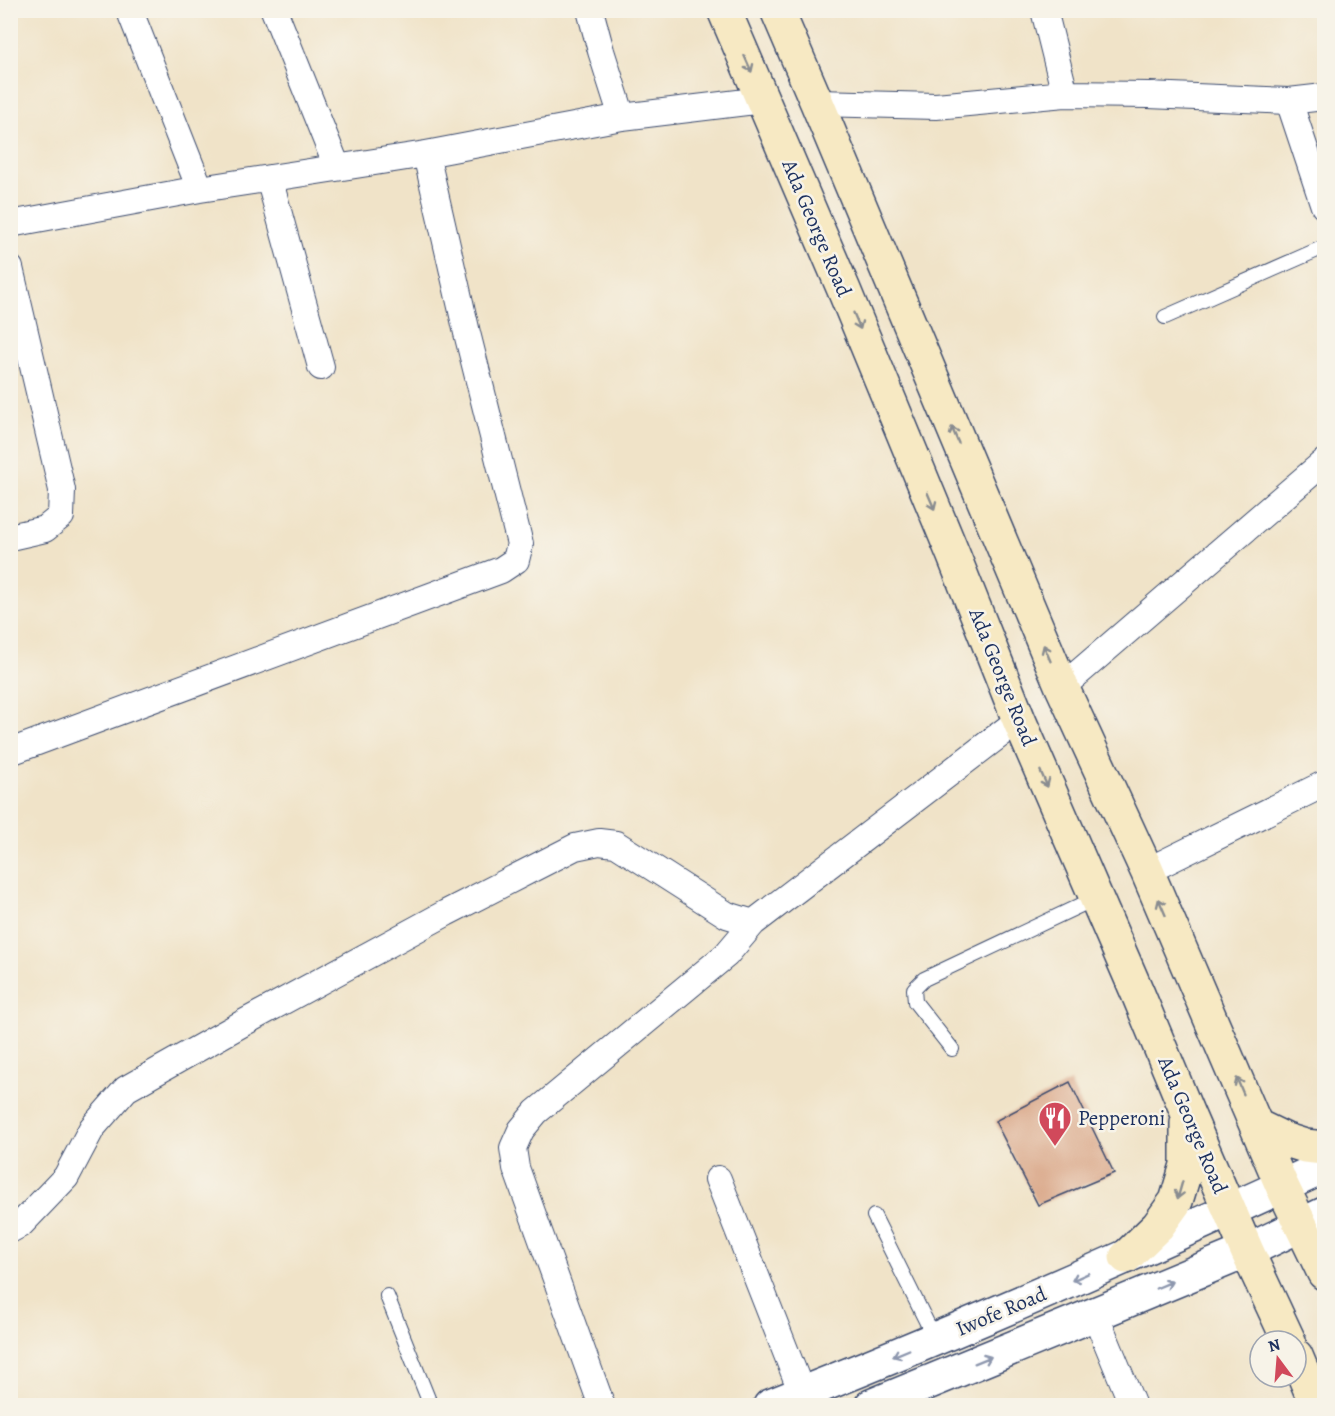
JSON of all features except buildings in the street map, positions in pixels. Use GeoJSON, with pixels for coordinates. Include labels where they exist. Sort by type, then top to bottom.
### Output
{"type":"FeatureCollection","features":[{"type":"Feature","properties":{"kind":"main road","name":"Ada George Road"},"geometry":{"type":"LineString","coordinates":[[724,10],[953,554],[1019,720],[1247,1251],[1283,1329]]}},
{"type":"Feature","properties":{"kind":"main road"},"geometry":{"type":"LineString","coordinates":[[777,10],[1062,687],[1147,871],[1282,1186],[1313,1219],[1324,1274]]}},
{"type":"Feature","properties":{"kind":"main road"},"geometry":{"type":"LineString","coordinates":[[1125,1257],[1158,1226],[1176,1201],[1187,1165],[1187,1112]]}},
{"type":"Feature","properties":{"kind":"main road"},"geometry":{"type":"LineString","coordinates":[[1257,1126],[1286,1140],[1305,1146],[1324,1148]]}},
{"type":"Feature","properties":{"kind":"main road"},"geometry":{"type":"LineString","coordinates":[[1308,1385],[1317,1406]]}},
{"type":"Feature","properties":{"kind":"street"},"geometry":{"type":"LineString","coordinates":[[274,10],[337,166]]}},
{"type":"Feature","properties":{"kind":"street"},"geometry":{"type":"LineString","coordinates":[[590,10],[622,117]]}},
{"type":"Feature","properties":{"kind":"street"},"geometry":{"type":"LineString","coordinates":[[1044,10],[1065,94]]}},
{"type":"Feature","properties":{"kind":"street"},"geometry":{"type":"LineString","coordinates":[[130,14],[200,189]]}},
{"type":"Feature","properties":{"kind":"street"},"geometry":{"type":"LineString","coordinates":[[817,103],[936,106],[1065,94],[1290,101],[1324,97]]}},
{"type":"Feature","properties":{"kind":"street"},"geometry":{"type":"LineString","coordinates":[[10,224],[200,189],[426,154],[622,117],[763,100]]}},
{"type":"Feature","properties":{"kind":"street"},"geometry":{"type":"LineString","coordinates":[[1290,101],[1324,206]]}},
{"type":"Feature","properties":{"kind":"street"},"geometry":{"type":"LineString","coordinates":[[10,752],[501,570],[516,560],[520,544],[466,333],[426,154]]}},
{"type":"Feature","properties":{"kind":"street"},"geometry":{"type":"LineString","coordinates":[[269,178],[321,367]]}},
{"type":"Feature","properties":{"kind":"street"},"geometry":{"type":"LineString","coordinates":[[10,268],[62,490],[61,516],[45,529],[10,537]]}},
{"type":"Feature","properties":{"kind":"street"},"geometry":{"type":"LineString","coordinates":[[1062,687],[1320,470]]}},
{"type":"Feature","properties":{"kind":"street"},"geometry":{"type":"LineString","coordinates":[[602,1406],[516,1168],[513,1148],[521,1130],[536,1112],[726,955],[753,923],[1019,720]]}},
{"type":"Feature","properties":{"kind":"street"},"geometry":{"type":"LineString","coordinates":[[1147,871],[1324,784]]}},
{"type":"Feature","properties":{"kind":"street"},"geometry":{"type":"LineString","coordinates":[[10,1230],[21,1224],[66,1177],[92,1128],[126,1089],[426,924],[574,847],[599,842],[616,844],[727,915],[753,923]]}},
{"type":"Feature","properties":{"kind":"street","name":"Iwofe Road"},"geometry":{"type":"LineString","coordinates":[[770,1406],[935,1339],[1125,1257],[1324,1167]]}},
{"type":"Feature","properties":{"kind":"street"},"geometry":{"type":"LineString","coordinates":[[718,1179],[802,1393]]}},
{"type":"Feature","properties":{"kind":"street","name":"Iwofe Road"},"geometry":{"type":"LineString","coordinates":[[871,1406],[1247,1251],[1313,1219]]}},
{"type":"Feature","properties":{"kind":"street"},"geometry":{"type":"LineString","coordinates":[[1095,1314],[1132,1406]]}},
{"type":"Feature","properties":{"kind":"lane"},"geometry":{"type":"LineString","coordinates":[[1165,316],[1324,246]]}},
{"type":"Feature","properties":{"kind":"lane"},"geometry":{"type":"LineString","coordinates":[[952,1048],[915,1002],[914,989],[924,979],[1096,898]]}},
{"type":"Feature","properties":{"kind":"lane"},"geometry":{"type":"LineString","coordinates":[[874,1216],[935,1339]]}},
{"type":"Feature","properties":{"kind":"lane"},"geometry":{"type":"LineString","coordinates":[[387,1296],[432,1406]]}},
{"type":"Feature","properties":{"kind":"place","name":"Pepperoni"},"geometry":{"type":"Point","coordinates":[1055,1147]}}]}
